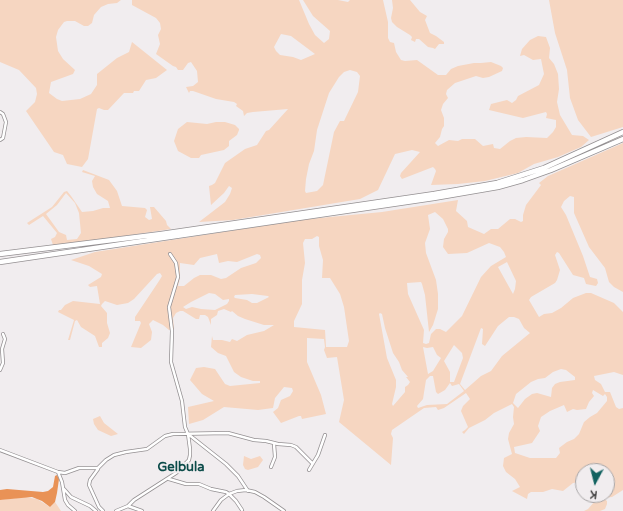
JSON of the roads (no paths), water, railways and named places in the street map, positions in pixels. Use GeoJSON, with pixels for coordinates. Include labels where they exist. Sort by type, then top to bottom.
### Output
{"type":"FeatureCollection","features":[{"type":"Feature","properties":{"kind":"highway"},"geometry":{"type":"LineString","coordinates":[[0,254],[161,234],[434,194],[497,183],[544,168],[623,132]]}},
{"type":"Feature","properties":{"kind":"highway"},"geometry":{"type":"LineString","coordinates":[[0,262],[426,200],[498,187],[551,170],[623,139]]}},
{"type":"Feature","properties":{"kind":"street"},"geometry":{"type":"LineString","coordinates":[[0,112],[3,114],[6,122],[3,138],[0,140]]}},
{"type":"Feature","properties":{"kind":"street"},"geometry":{"type":"LineString","coordinates":[[116,511],[128,506],[134,500],[169,479],[189,460],[190,450],[188,434],[185,427],[182,401],[171,362],[172,331],[169,307],[178,277],[176,263],[170,254]]}},
{"type":"Feature","properties":{"kind":"street"},"geometry":{"type":"LineString","coordinates":[[0,370],[3,363],[2,349],[5,339],[3,334]]}},
{"type":"Feature","properties":{"kind":"street"},"geometry":{"type":"LineString","coordinates":[[103,511],[99,507],[89,485],[90,480],[98,468],[114,455],[147,449],[165,436],[173,434],[228,433],[254,440],[291,444],[312,463]]}},
{"type":"Feature","properties":{"kind":"street"},"geometry":{"type":"LineString","coordinates":[[188,434],[226,464],[238,476],[248,491]]}},
{"type":"Feature","properties":{"kind":"street"},"geometry":{"type":"LineString","coordinates":[[309,470],[318,455],[325,435]]}},
{"type":"Feature","properties":{"kind":"street"},"geometry":{"type":"LineString","coordinates":[[271,467],[275,457],[274,443]]}},
{"type":"Feature","properties":{"kind":"street"},"geometry":{"type":"LineString","coordinates":[[0,450],[58,472],[65,473],[79,468],[98,468]]}},
{"type":"Feature","properties":{"kind":"street"},"geometry":{"type":"LineString","coordinates":[[58,472],[65,500],[75,511]]}},
{"type":"Feature","properties":{"kind":"street"},"geometry":{"type":"LineString","coordinates":[[169,479],[186,484],[199,484],[210,489],[230,494],[242,510]]}},
{"type":"Feature","properties":{"kind":"street"},"geometry":{"type":"LineString","coordinates":[[63,488],[71,496],[90,506],[96,511]]}},
{"type":"Feature","properties":{"kind":"street"},"geometry":{"type":"LineString","coordinates":[[213,511],[221,500],[230,494],[237,491],[248,491],[255,492],[264,497],[284,511]]}},
{"type":"Feature","properties":{"kind":"street"},"geometry":{"type":"LineString","coordinates":[[128,506],[142,511]]}},
{"type":"Feature","properties":{"kind":"district","name":"Gelbula"},"geometry":{"type":"Point","coordinates":[181,468]}}]}
